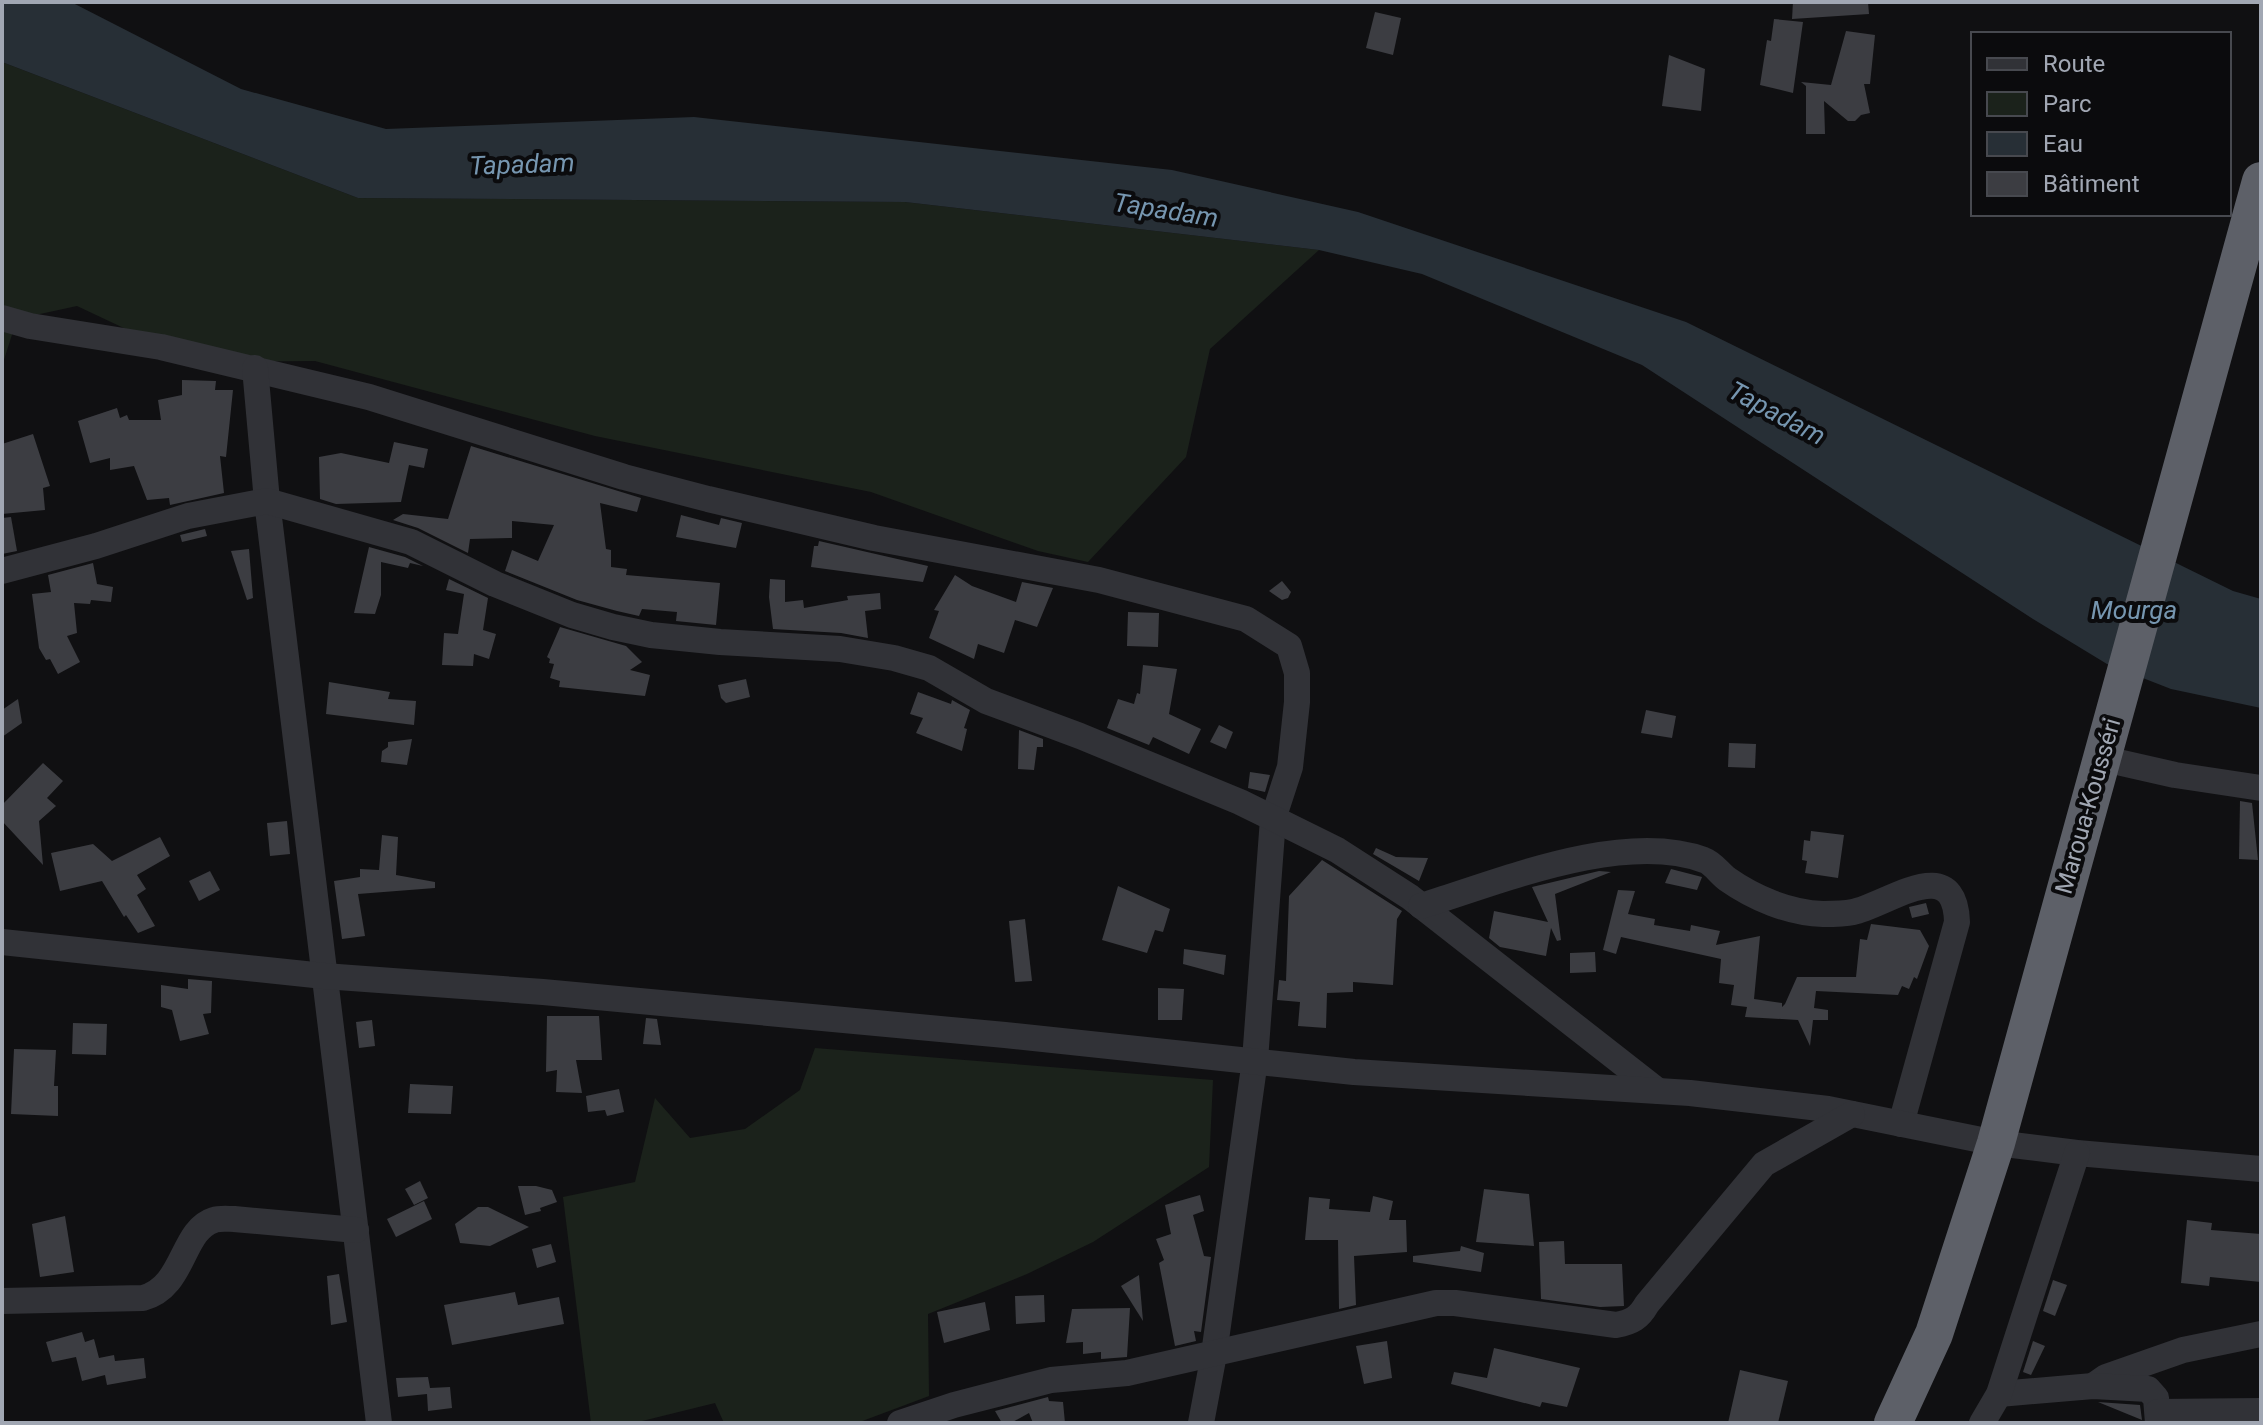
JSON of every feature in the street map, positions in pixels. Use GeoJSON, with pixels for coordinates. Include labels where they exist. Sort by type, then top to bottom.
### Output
{"type":"FeatureCollection","features":[{"type":"Feature","properties":{"kind":"highway","name":"Maroua-Kousséri"},"geometry":{"type":"LineString","coordinates":[[1893,1423],[1934,1334],[1996,1143],[2261,181]]}},
{"type":"Feature","properties":{"kind":"street"},"geometry":{"type":"LineString","coordinates":[[2,318],[30,326],[161,347],[369,397],[624,477],[708,499],[874,538],[1099,580],[1246,619],[1289,646],[1297,673],[1290,767],[1273,819],[1255,1060],[1214,1354],[1201,1423]]}},
{"type":"Feature","properties":{"kind":"street"},"geometry":{"type":"LineString","coordinates":[[255,368],[267,501],[379,1423]]}},
{"type":"Feature","properties":{"kind":"street"},"geometry":{"type":"LineString","coordinates":[[2,571],[96,546],[188,516],[267,501],[411,542],[495,584],[572,615],[613,627],[651,635],[720,642],[840,649],[894,658],[929,668],[986,701],[1095,742],[1337,850],[1421,906],[1658,1091]]}},
{"type":"Feature","properties":{"kind":"street"},"geometry":{"type":"LineString","coordinates":[[2100,758],[2175,775],[2261,788]]}},
{"type":"Feature","properties":{"kind":"street"},"geometry":{"type":"LineString","coordinates":[[1421,906],[1560,862],[1603,853],[1663,852],[1706,860],[1725,878],[1763,901],[1820,914],[1853,912],[1927,885],[1941,888],[1950,895],[1956,906],[1957,922],[1901,1124]]}},
{"type":"Feature","properties":{"kind":"street"},"geometry":{"type":"LineString","coordinates":[[2,942],[324,976],[543,992],[1354,1072],[1658,1091],[1852,1114],[1996,1143],[2261,1169]]}},
{"type":"Feature","properties":{"kind":"street"},"geometry":{"type":"LineString","coordinates":[[900,1423],[954,1405],[1051,1380],[1127,1373],[1436,1303],[1465,1304],[1616,1325],[1629,1323],[1640,1316],[1764,1164],[1852,1114]]}},
{"type":"Feature","properties":{"kind":"street"},"geometry":{"type":"LineString","coordinates":[[1982,1423],[1999,1394],[2077,1153]]}},
{"type":"Feature","properties":{"kind":"street"},"geometry":{"type":"LineString","coordinates":[[2,1301],[143,1298],[155,1295],[166,1287],[201,1228],[215,1220],[356,1230]]}},
{"type":"Feature","properties":{"kind":"street"},"geometry":{"type":"LineString","coordinates":[[2093,1386],[2115,1373],[2183,1350],[2261,1334]]}},
{"type":"Feature","properties":{"kind":"street"},"geometry":{"type":"LineString","coordinates":[[1999,1394],[2093,1386],[2148,1389],[2156,1398],[2158,1418],[2261,1411]]}},
{"type":"Feature","properties":{"kind":"green space"},"geometry":{"type":"Polygon","coordinates":[[[2,62],[358,198],[905,202],[1319,250],[1210,349],[1186,457],[1088,562],[1038,551],[871,492],[595,436],[315,361],[196,362],[77,306],[17,319],[2,366],[2,62]]]}},
{"type":"Feature","properties":{"kind":"green space"},"geometry":{"type":"Polygon","coordinates":[[[815,1048],[1213,1080],[1209,1167],[1093,1242],[1027,1274],[928,1314],[929,1396],[857,1423],[724,1423],[715,1403],[634,1423],[591,1423],[563,1197],[635,1182],[655,1098],[690,1138],[745,1129],[800,1090],[815,1048]]]}},
{"type":"Feature","properties":{"kind":"water","name":"Mourga"},"geometry":{"type":"Polygon","coordinates":[[[2,2],[71,2],[241,89],[386,129],[694,117],[1172,170],[1358,212],[1686,322],[2233,591],[2261,599],[2261,708],[2171,689],[2107,664],[1642,365],[1422,274],[1319,250],[905,202],[358,198],[2,62],[2,2]]]}},
{"type":"Feature","properties":{"kind":"building"},"geometry":{"type":"Polygon","coordinates":[[[1793,2],[1868,2],[1869,14],[1792,19],[1793,2]]]}},
{"type":"Feature","properties":{"kind":"building"},"geometry":{"type":"Polygon","coordinates":[[[1375,12],[1401,18],[1393,55],[1366,48],[1375,12]]]}},
{"type":"Feature","properties":{"kind":"building"},"geometry":{"type":"Polygon","coordinates":[[[1774,19],[1803,22],[1793,93],[1760,85],[1767,40],[1771,41],[1774,19]]]}},
{"type":"Feature","properties":{"kind":"building"},"geometry":{"type":"Polygon","coordinates":[[[1846,31],[1875,35],[1870,84],[1864,84],[1870,113],[1848,121],[1824,101],[1825,134],[1806,134],[1806,86],[1801,82],[1831,85],[1846,31]]]}},
{"type":"Feature","properties":{"kind":"building"},"geometry":{"type":"Polygon","coordinates":[[[1669,55],[1705,69],[1701,111],[1662,106],[1669,55]]]}},
{"type":"Feature","properties":{"kind":"building"},"geometry":{"type":"Polygon","coordinates":[[[182,380],[216,381],[215,390],[233,390],[226,457],[220,456],[224,493],[170,505],[169,498],[147,500],[134,466],[110,470],[110,458],[90,463],[78,421],[117,408],[120,418],[127,415],[129,420],[161,420],[158,400],[182,395],[182,380]]]}},
{"type":"Feature","properties":{"kind":"building"},"geometry":{"type":"Polygon","coordinates":[[[33,434],[50,486],[43,488],[45,510],[2,514],[2,444],[33,434]]]}},
{"type":"Feature","properties":{"kind":"building"},"geometry":{"type":"Polygon","coordinates":[[[394,442],[428,449],[424,468],[409,465],[401,502],[336,504],[320,499],[319,457],[341,453],[389,463],[394,442]]]}},
{"type":"Feature","properties":{"kind":"building"},"geometry":{"type":"Polygon","coordinates":[[[471,446],[641,498],[637,512],[600,503],[606,549],[611,550],[611,567],[627,569],[626,575],[720,583],[716,625],[676,621],[677,612],[642,609],[639,616],[617,611],[577,600],[505,571],[512,550],[538,561],[554,525],[512,521],[512,538],[470,539],[468,553],[418,528],[393,520],[403,514],[448,519],[471,446]]]}},
{"type":"Feature","properties":{"kind":"building"},"geometry":{"type":"Polygon","coordinates":[[[681,515],[719,525],[721,518],[742,523],[736,548],[676,537],[681,515]]]}},
{"type":"Feature","properties":{"kind":"building"},"geometry":{"type":"Polygon","coordinates":[[[11,517],[17,551],[2,554],[2,518],[11,517]]]}},
{"type":"Feature","properties":{"kind":"building"},"geometry":{"type":"Polygon","coordinates":[[[205,529],[207,536],[182,542],[180,535],[205,529]]]}},
{"type":"Feature","properties":{"kind":"building"},"geometry":{"type":"Polygon","coordinates":[[[819,541],[928,566],[923,582],[811,567],[814,546],[818,546],[819,541]]]}},
{"type":"Feature","properties":{"kind":"building"},"geometry":{"type":"Polygon","coordinates":[[[369,547],[405,557],[423,566],[410,563],[408,568],[381,562],[381,595],[375,614],[354,613],[369,547]]]}},
{"type":"Feature","properties":{"kind":"building"},"geometry":{"type":"Polygon","coordinates":[[[249,549],[253,598],[247,600],[231,551],[249,549]]]}},
{"type":"Feature","properties":{"kind":"building"},"geometry":{"type":"Polygon","coordinates":[[[93,563],[97,584],[113,587],[111,602],[91,600],[90,604],[74,603],[77,633],[67,636],[80,662],[58,674],[39,648],[32,594],[51,592],[48,575],[93,563]]]}},
{"type":"Feature","properties":{"kind":"building"},"geometry":{"type":"Polygon","coordinates":[[[955,575],[972,586],[1016,602],[1022,582],[1053,588],[1037,627],[1015,620],[1004,653],[978,644],[974,659],[929,638],[939,611],[934,610],[955,575]]]}},
{"type":"Feature","properties":{"kind":"building"},"geometry":{"type":"Polygon","coordinates":[[[449,579],[488,598],[483,630],[496,634],[489,659],[474,654],[473,666],[442,665],[444,633],[458,634],[464,594],[446,590],[449,579]]]}},
{"type":"Feature","properties":{"kind":"building"},"geometry":{"type":"Polygon","coordinates":[[[770,579],[785,580],[785,602],[803,600],[804,608],[848,600],[847,596],[880,593],[881,609],[865,611],[868,638],[841,633],[773,629],[770,579]]]}},
{"type":"Feature","properties":{"kind":"building"},"geometry":{"type":"Polygon","coordinates":[[[1282,581],[1291,592],[1288,598],[1282,600],[1269,591],[1282,581]]]}},
{"type":"Feature","properties":{"kind":"building"},"geometry":{"type":"Polygon","coordinates":[[[1128,612],[1159,613],[1158,647],[1127,646],[1128,612]]]}},
{"type":"Feature","properties":{"kind":"building"},"geometry":{"type":"Polygon","coordinates":[[[560,627],[626,646],[642,662],[630,670],[650,675],[645,696],[559,687],[560,681],[550,678],[554,664],[549,663],[547,657],[560,627]]]}},
{"type":"Feature","properties":{"kind":"building"},"geometry":{"type":"Polygon","coordinates":[[[1143,665],[1177,669],[1169,714],[1201,729],[1189,754],[1153,737],[1149,745],[1107,728],[1118,699],[1134,704],[1137,693],[1140,694],[1143,665]]]}},
{"type":"Feature","properties":{"kind":"building"},"geometry":{"type":"Polygon","coordinates":[[[746,679],[750,697],[726,703],[721,698],[718,685],[746,679]]]}},
{"type":"Feature","properties":{"kind":"building"},"geometry":{"type":"Polygon","coordinates":[[[329,682],[390,692],[388,699],[416,701],[414,725],[326,714],[329,682]]]}},
{"type":"Feature","properties":{"kind":"building"},"geometry":{"type":"Polygon","coordinates":[[[918,692],[951,704],[952,700],[970,710],[964,728],[967,729],[962,751],[916,733],[923,718],[910,714],[918,692]]]}},
{"type":"Feature","properties":{"kind":"building"},"geometry":{"type":"Polygon","coordinates":[[[18,699],[22,723],[2,737],[2,710],[18,699]]]}},
{"type":"Feature","properties":{"kind":"building"},"geometry":{"type":"Polygon","coordinates":[[[1646,710],[1676,716],[1672,738],[1641,733],[1646,710]]]}},
{"type":"Feature","properties":{"kind":"building"},"geometry":{"type":"Polygon","coordinates":[[[1219,725],[1233,732],[1226,749],[1210,742],[1219,725]]]}},
{"type":"Feature","properties":{"kind":"building"},"geometry":{"type":"Polygon","coordinates":[[[1019,730],[1043,739],[1043,747],[1037,747],[1034,770],[1018,769],[1019,730]]]}},
{"type":"Feature","properties":{"kind":"building"},"geometry":{"type":"Polygon","coordinates":[[[412,739],[407,765],[381,762],[382,751],[388,747],[388,742],[412,739]]]}},
{"type":"Feature","properties":{"kind":"building"},"geometry":{"type":"Polygon","coordinates":[[[1729,743],[1756,744],[1755,768],[1728,767],[1729,743]]]}},
{"type":"Feature","properties":{"kind":"building"},"geometry":{"type":"Polygon","coordinates":[[[43,763],[63,781],[47,798],[56,806],[39,821],[43,865],[2,821],[2,805],[43,763]]]}},
{"type":"Feature","properties":{"kind":"building"},"geometry":{"type":"Polygon","coordinates":[[[1250,772],[1270,775],[1265,792],[1248,788],[1250,772]]]}},
{"type":"Feature","properties":{"kind":"building"},"geometry":{"type":"Polygon","coordinates":[[[2240,801],[2252,803],[2258,860],[2239,859],[2240,801]]]}},
{"type":"Feature","properties":{"kind":"building"},"geometry":{"type":"Polygon","coordinates":[[[287,821],[290,854],[270,856],[267,823],[287,821]]]}},
{"type":"Feature","properties":{"kind":"building"},"geometry":{"type":"Polygon","coordinates":[[[1811,831],[1844,835],[1838,878],[1805,873],[1807,861],[1802,860],[1804,840],[1810,841],[1811,831]]]}},
{"type":"Feature","properties":{"kind":"building"},"geometry":{"type":"Polygon","coordinates":[[[382,835],[398,837],[396,875],[435,882],[435,888],[358,894],[365,936],[342,939],[334,881],[360,877],[360,869],[379,870],[382,835]]]}},
{"type":"Feature","properties":{"kind":"building"},"geometry":{"type":"Polygon","coordinates":[[[160,837],[170,856],[137,875],[146,889],[137,895],[155,926],[138,933],[126,915],[124,917],[102,881],[60,891],[51,853],[93,844],[112,861],[160,837]]]}},
{"type":"Feature","properties":{"kind":"building"},"geometry":{"type":"Polygon","coordinates":[[[1376,848],[1396,857],[1428,858],[1419,881],[1373,854],[1376,848]]]}},
{"type":"Feature","properties":{"kind":"building"},"geometry":{"type":"Polygon","coordinates":[[[1322,860],[1402,911],[1397,919],[1393,985],[1353,982],[1353,992],[1327,993],[1326,1028],[1298,1026],[1300,1002],[1277,1000],[1279,980],[1286,981],[1289,896],[1322,860]]]}},
{"type":"Feature","properties":{"kind":"building"},"geometry":{"type":"Polygon","coordinates":[[[1671,869],[1702,877],[1697,890],[1665,883],[1671,869]]]}},
{"type":"Feature","properties":{"kind":"building"},"geometry":{"type":"Polygon","coordinates":[[[210,871],[220,890],[199,901],[189,881],[210,871]]]}},
{"type":"Feature","properties":{"kind":"building"},"geometry":{"type":"Polygon","coordinates":[[[1599,871],[1611,872],[1555,894],[1561,940],[1557,941],[1551,928],[1546,956],[1500,947],[1489,938],[1494,911],[1548,922],[1532,887],[1599,871]]]}},
{"type":"Feature","properties":{"kind":"building"},"geometry":{"type":"Polygon","coordinates":[[[1118,886],[1170,909],[1163,932],[1155,930],[1147,953],[1102,940],[1118,886]]]}},
{"type":"Feature","properties":{"kind":"building"},"geometry":{"type":"Polygon","coordinates":[[[1618,890],[1635,891],[1628,914],[1655,919],[1654,925],[1690,931],[1691,925],[1720,931],[1716,945],[1760,936],[1754,999],[1782,1003],[1782,1007],[1797,977],[1856,977],[1860,939],[1867,940],[1871,924],[1920,930],[1929,946],[1917,979],[1914,977],[1909,989],[1902,986],[1898,995],[1816,991],[1814,1008],[1828,1010],[1828,1020],[1813,1020],[1810,1046],[1798,1020],[1745,1017],[1747,1007],[1731,1005],[1734,985],[1719,983],[1721,959],[1621,937],[1616,954],[1603,950],[1618,890]]]}},
{"type":"Feature","properties":{"kind":"building"},"geometry":{"type":"Polygon","coordinates":[[[1926,903],[1929,914],[1912,918],[1909,907],[1926,903]]]}},
{"type":"Feature","properties":{"kind":"building"},"geometry":{"type":"Polygon","coordinates":[[[1025,919],[1032,981],[1015,982],[1009,921],[1025,919]]]}},
{"type":"Feature","properties":{"kind":"building"},"geometry":{"type":"Polygon","coordinates":[[[1184,949],[1226,955],[1224,975],[1183,964],[1184,949]]]}},
{"type":"Feature","properties":{"kind":"building"},"geometry":{"type":"Polygon","coordinates":[[[1595,952],[1596,972],[1570,973],[1570,953],[1595,952]]]}},
{"type":"Feature","properties":{"kind":"building"},"geometry":{"type":"Polygon","coordinates":[[[188,979],[212,981],[211,1013],[203,1014],[209,1034],[180,1041],[172,1010],[161,1007],[161,985],[188,989],[188,979]]]}},
{"type":"Feature","properties":{"kind":"building"},"geometry":{"type":"Polygon","coordinates":[[[1158,988],[1184,989],[1182,1020],[1158,1020],[1158,988]]]}},
{"type":"Feature","properties":{"kind":"building"},"geometry":{"type":"Polygon","coordinates":[[[547,1016],[599,1016],[602,1060],[576,1060],[582,1093],[556,1092],[557,1070],[546,1072],[547,1016]]]}},
{"type":"Feature","properties":{"kind":"building"},"geometry":{"type":"Polygon","coordinates":[[[646,1018],[657,1019],[661,1045],[643,1044],[646,1018]]]}},
{"type":"Feature","properties":{"kind":"building"},"geometry":{"type":"Polygon","coordinates":[[[372,1020],[375,1046],[359,1048],[356,1022],[372,1020]]]}},
{"type":"Feature","properties":{"kind":"building"},"geometry":{"type":"Polygon","coordinates":[[[73,1023],[107,1024],[106,1055],[72,1054],[73,1023]]]}},
{"type":"Feature","properties":{"kind":"building"},"geometry":{"type":"Polygon","coordinates":[[[14,1049],[56,1050],[54,1086],[58,1086],[58,1116],[11,1114],[14,1049]]]}},
{"type":"Feature","properties":{"kind":"building"},"geometry":{"type":"Polygon","coordinates":[[[410,1084],[453,1086],[451,1114],[408,1113],[410,1084]]]}},
{"type":"Feature","properties":{"kind":"building"},"geometry":{"type":"Polygon","coordinates":[[[619,1089],[624,1112],[607,1116],[605,1110],[588,1112],[586,1096],[619,1089]]]}},
{"type":"Feature","properties":{"kind":"building"},"geometry":{"type":"Polygon","coordinates":[[[420,1181],[428,1198],[414,1205],[405,1189],[420,1181]]]}},
{"type":"Feature","properties":{"kind":"building"},"geometry":{"type":"Polygon","coordinates":[[[518,1186],[552,1190],[557,1202],[525,1215],[518,1186]]]}},
{"type":"Feature","properties":{"kind":"building"},"geometry":{"type":"Polygon","coordinates":[[[1484,1189],[1529,1194],[1534,1246],[1476,1242],[1484,1189]]]}},
{"type":"Feature","properties":{"kind":"building"},"geometry":{"type":"Polygon","coordinates":[[[1200,1195],[1204,1211],[1193,1215],[1204,1256],[1211,1257],[1201,1332],[1194,1331],[1196,1341],[1175,1346],[1159,1263],[1164,1260],[1156,1239],[1171,1234],[1165,1205],[1200,1195]]]}},
{"type":"Feature","properties":{"kind":"building"},"geometry":{"type":"Polygon","coordinates":[[[1373,1196],[1393,1201],[1389,1220],[1406,1220],[1407,1252],[1354,1256],[1356,1305],[1339,1309],[1338,1240],[1305,1240],[1309,1197],[1330,1199],[1329,1209],[1370,1212],[1373,1196]]]}},
{"type":"Feature","properties":{"kind":"building"},"geometry":{"type":"Polygon","coordinates":[[[424,1201],[432,1219],[396,1237],[387,1219],[424,1201]]]}},
{"type":"Feature","properties":{"kind":"building"},"geometry":{"type":"Polygon","coordinates":[[[478,1207],[488,1207],[529,1227],[490,1246],[460,1243],[455,1224],[478,1207]]]}},
{"type":"Feature","properties":{"kind":"building"},"geometry":{"type":"Polygon","coordinates":[[[65,1216],[74,1272],[40,1277],[32,1224],[65,1216]]]}},
{"type":"Feature","properties":{"kind":"building"},"geometry":{"type":"Polygon","coordinates":[[[2187,1220],[2212,1223],[2211,1230],[2261,1234],[2261,1282],[2210,1277],[2209,1286],[2181,1283],[2187,1220]]]}},
{"type":"Feature","properties":{"kind":"building"},"geometry":{"type":"Polygon","coordinates":[[[1564,1241],[1565,1264],[1622,1264],[1624,1306],[1600,1307],[1541,1299],[1539,1242],[1564,1241]]]}},
{"type":"Feature","properties":{"kind":"building"},"geometry":{"type":"Polygon","coordinates":[[[551,1244],[556,1262],[537,1268],[532,1249],[551,1244]]]}},
{"type":"Feature","properties":{"kind":"building"},"geometry":{"type":"Polygon","coordinates":[[[1461,1246],[1484,1253],[1481,1272],[1413,1262],[1413,1256],[1460,1251],[1461,1246]]]}},
{"type":"Feature","properties":{"kind":"building"},"geometry":{"type":"Polygon","coordinates":[[[339,1274],[347,1322],[331,1325],[327,1276],[339,1274]]]}},
{"type":"Feature","properties":{"kind":"building"},"geometry":{"type":"Polygon","coordinates":[[[1139,1275],[1143,1321],[1121,1286],[1139,1275]]]}},
{"type":"Feature","properties":{"kind":"building"},"geometry":{"type":"Polygon","coordinates":[[[2053,1280],[2067,1285],[2055,1316],[2043,1311],[2053,1280]]]}},
{"type":"Feature","properties":{"kind":"building"},"geometry":{"type":"Polygon","coordinates":[[[515,1292],[518,1305],[559,1297],[564,1324],[452,1345],[444,1305],[515,1292]]]}},
{"type":"Feature","properties":{"kind":"building"},"geometry":{"type":"Polygon","coordinates":[[[1044,1295],[1045,1322],[1016,1324],[1015,1296],[1044,1295]]]}},
{"type":"Feature","properties":{"kind":"building"},"geometry":{"type":"Polygon","coordinates":[[[985,1302],[990,1330],[944,1343],[937,1312],[985,1302]]]}},
{"type":"Feature","properties":{"kind":"building"},"geometry":{"type":"Polygon","coordinates":[[[1130,1308],[1127,1357],[1101,1359],[1101,1352],[1083,1354],[1083,1342],[1066,1343],[1072,1309],[1130,1308]]]}},
{"type":"Feature","properties":{"kind":"building"},"geometry":{"type":"Polygon","coordinates":[[[82,1332],[85,1342],[94,1339],[99,1358],[114,1355],[115,1361],[144,1358],[146,1378],[107,1385],[105,1375],[82,1381],[76,1357],[52,1362],[46,1342],[82,1332]]]}},
{"type":"Feature","properties":{"kind":"building"},"geometry":{"type":"Polygon","coordinates":[[[1387,1341],[1392,1378],[1364,1384],[1356,1346],[1387,1341]]]}},
{"type":"Feature","properties":{"kind":"building"},"geometry":{"type":"Polygon","coordinates":[[[2033,1341],[2045,1346],[2031,1375],[2023,1372],[2033,1341]]]}},
{"type":"Feature","properties":{"kind":"building"},"geometry":{"type":"Polygon","coordinates":[[[1494,1348],[1580,1368],[1567,1407],[1542,1402],[1540,1407],[1451,1384],[1454,1372],[1487,1378],[1494,1348]]]}},
{"type":"Feature","properties":{"kind":"building"},"geometry":{"type":"Polygon","coordinates":[[[1740,1370],[1788,1381],[1778,1423],[1728,1423],[1740,1370]]]}},
{"type":"Feature","properties":{"kind":"building"},"geometry":{"type":"Polygon","coordinates":[[[428,1377],[430,1388],[450,1387],[452,1408],[428,1411],[427,1394],[398,1397],[396,1378],[428,1377]]]}},
{"type":"Feature","properties":{"kind":"building"},"geometry":{"type":"Polygon","coordinates":[[[1048,1397],[1049,1401],[1063,1402],[1065,1423],[1033,1423],[1029,1413],[1011,1423],[1002,1423],[995,1411],[1048,1397]]]}},
{"type":"Feature","properties":{"kind":"building"},"geometry":{"type":"Polygon","coordinates":[[[2098,1402],[2140,1405],[2142,1420],[2098,1402]]]}},
{"type":"Feature","properties":{"kind":"water label","name":"Tapadam"},"geometry":{"type":"Point","coordinates":[522,164]}},
{"type":"Feature","properties":{"kind":"water label","name":"Tapadam"},"geometry":{"type":"Point","coordinates":[1166,210]}},
{"type":"Feature","properties":{"kind":"water label","name":"Tapadam"},"geometry":{"type":"Point","coordinates":[1777,413]}}]}
